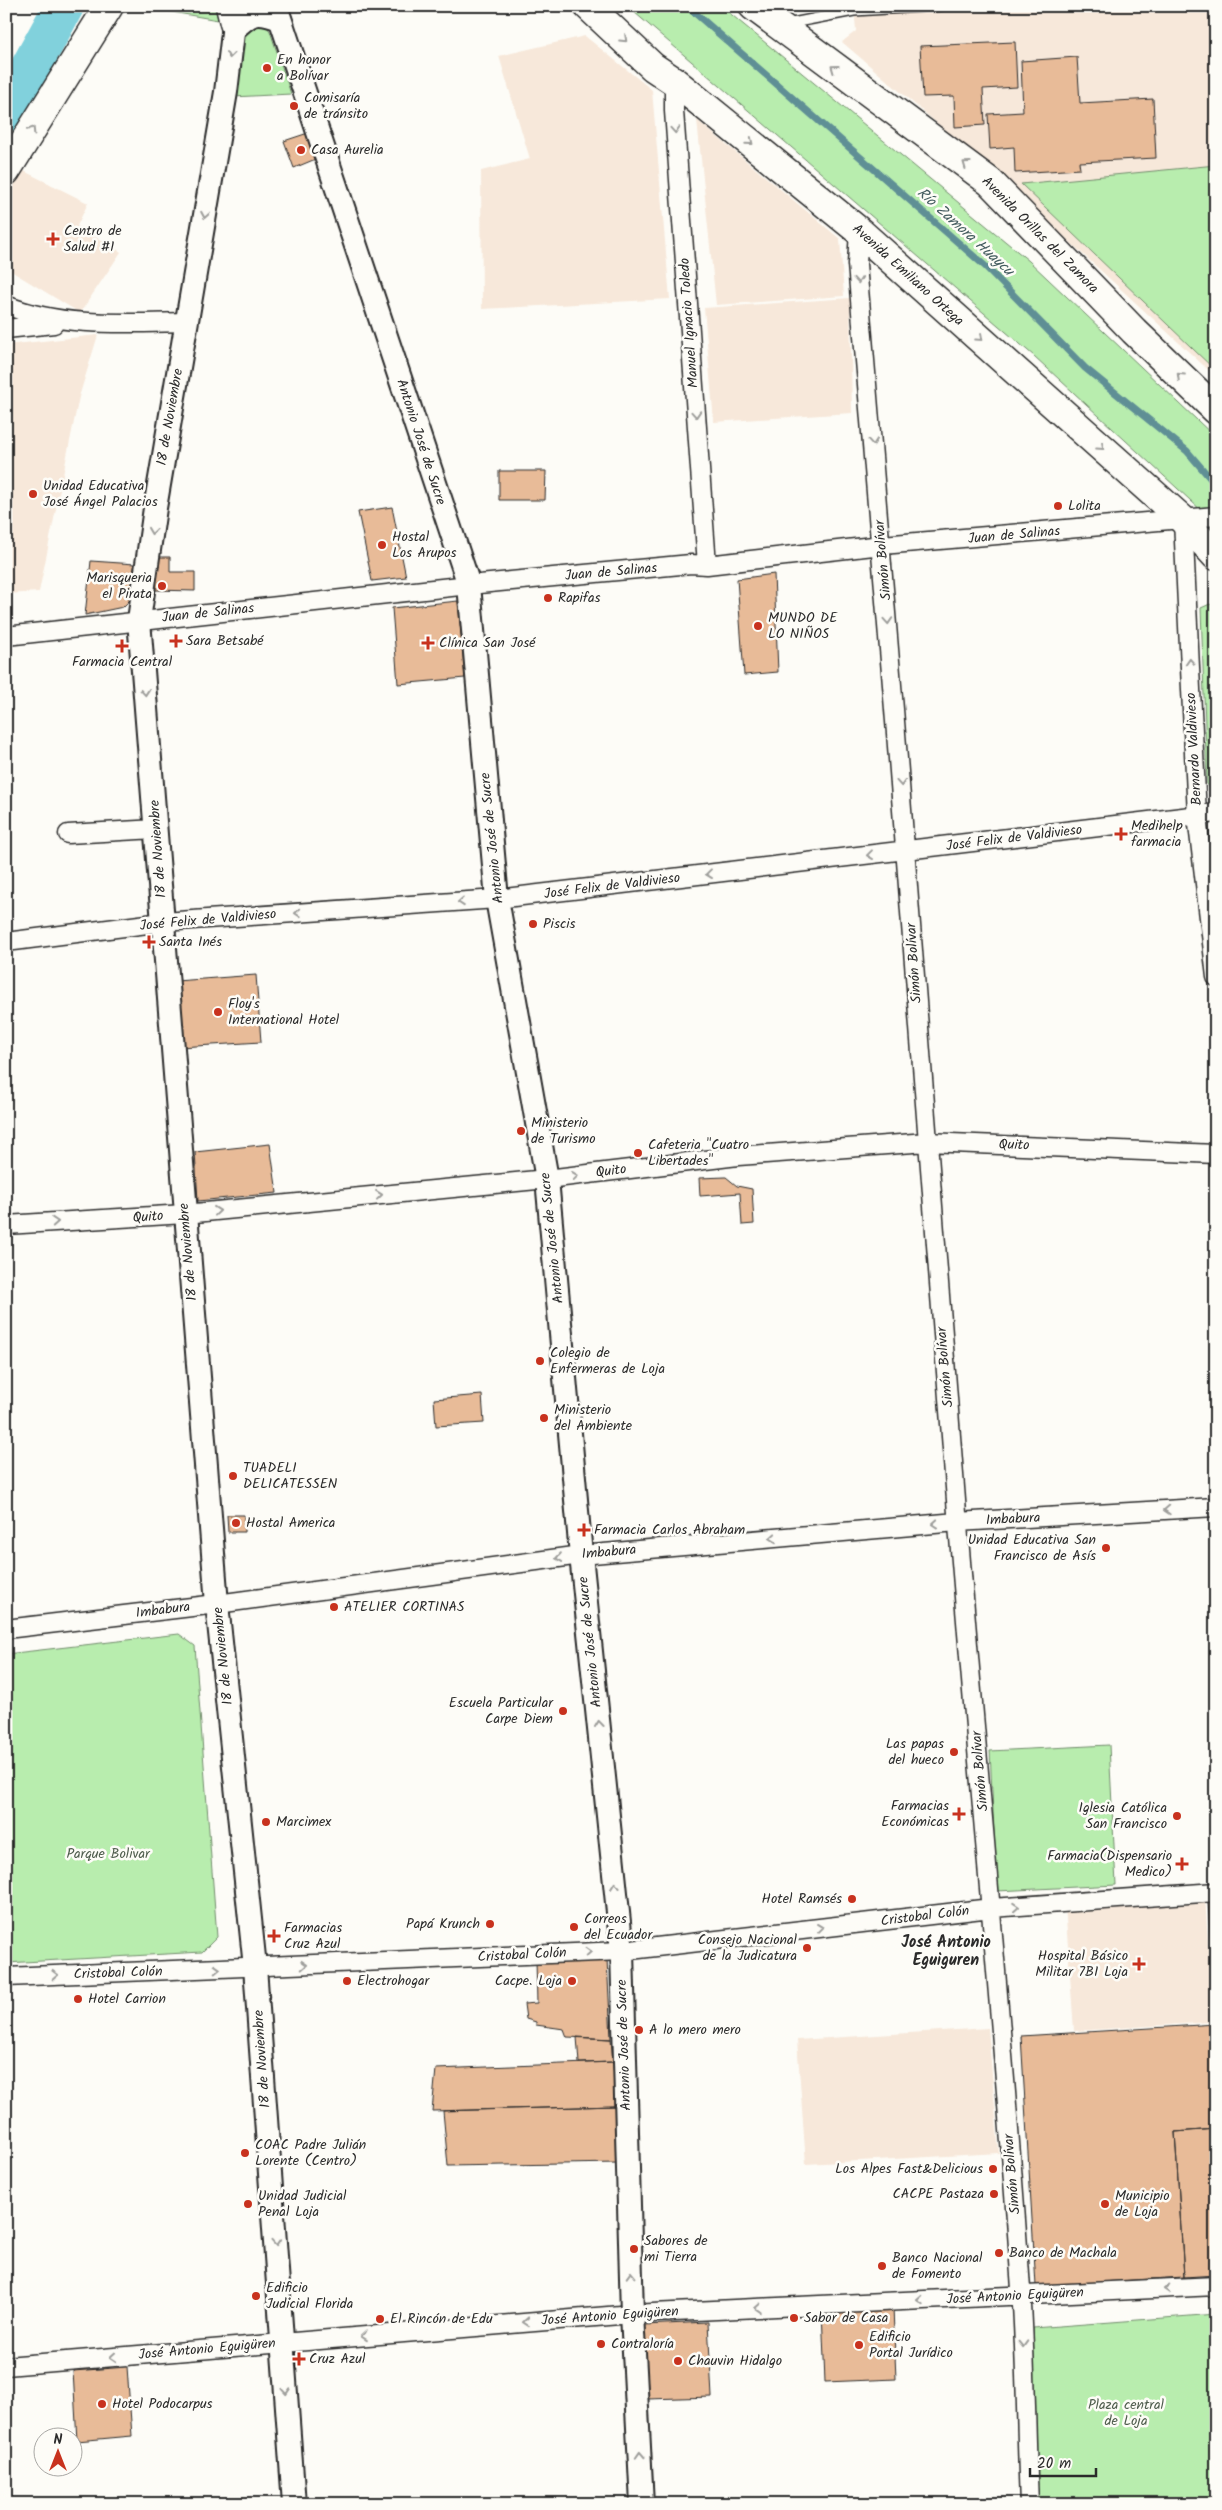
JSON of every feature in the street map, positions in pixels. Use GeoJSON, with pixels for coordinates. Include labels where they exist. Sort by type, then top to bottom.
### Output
{"type":"FeatureCollection","features":[{"type":"Feature","properties":{"kind":"main road"},"geometry":{"type":"LineString","coordinates":[[6,171],[109,6]]}},
{"type":"Feature","properties":{"kind":"main road","name":"Avenida Emiliano Ortega"},"geometry":{"type":"LineString","coordinates":[[588,6],[653,67],[674,81],[859,231],[1184,520],[1216,556]]}},
{"type":"Feature","properties":{"kind":"main road","name":"Avenida Orillas del Zamora"},"geometry":{"type":"LineString","coordinates":[[752,6],[990,182],[1134,332],[1216,410]]}},
{"type":"Feature","properties":{"kind":"street"},"geometry":{"type":"LineString","coordinates":[[233,16],[246,17],[256,13],[278,13]]}},
{"type":"Feature","properties":{"kind":"street","name":"Antonio José de Sucre"},"geometry":{"type":"LineString","coordinates":[[278,13],[469,585],[497,899],[547,1179],[581,1554],[622,1951],[632,2314],[642,2504]]}},
{"type":"Feature","properties":{"kind":"street","name":"18 de Noviembre"},"geometry":{"type":"LineString","coordinates":[[233,16],[226,92],[155,508],[139,620],[217,1604],[255,1967],[294,2504]]}},
{"type":"Feature","properties":{"kind":"street","name":"Manuel Ignacio Toledo"},"geometry":{"type":"LineString","coordinates":[[674,81],[674,111],[707,565]]}},
{"type":"Feature","properties":{"kind":"street","name":"Simón Bolívar"},"geometry":{"type":"LineString","coordinates":[[859,231],[857,264],[882,545],[957,1522],[991,1908],[1021,2296],[1029,2504]]}},
{"type":"Feature","properties":{"kind":"street"},"geometry":{"type":"LineString","coordinates":[[6,305],[49,318],[76,321],[186,322]]}},
{"type":"Feature","properties":{"kind":"street"},"geometry":{"type":"LineString","coordinates":[[6,329],[76,321]]}},
{"type":"Feature","properties":{"kind":"street","name":"Juan de Salinas"},"geometry":{"type":"LineString","coordinates":[[6,636],[469,585],[691,564],[707,565],[882,545],[1216,516]]}},
{"type":"Feature","properties":{"kind":"street","name":"Bernardo Valdivieso"},"geometry":{"type":"LineString","coordinates":[[1184,520],[1197,816],[1216,977]]}},
{"type":"Feature","properties":{"kind":"street","name":"José Felix de Valdivieso"},"geometry":{"type":"LineString","coordinates":[[6,942],[163,922],[497,899],[1216,813]]}},
{"type":"Feature","properties":{"kind":"street"},"geometry":{"type":"LineString","coordinates":[[68,834],[156,828]]}},
{"type":"Feature","properties":{"kind":"street","name":"Quito"},"geometry":{"type":"LineString","coordinates":[[6,1225],[185,1214],[547,1179],[738,1156],[927,1142],[1216,1154]]}},
{"type":"Feature","properties":{"kind":"street","name":"Imbabura"},"geometry":{"type":"LineString","coordinates":[[6,1629],[217,1604],[581,1554],[957,1522],[1216,1507]]}},
{"type":"Feature","properties":{"kind":"street","name":"Cristobal Colón"},"geometry":{"type":"LineString","coordinates":[[6,1977],[622,1951],[991,1908],[1216,1892]]}},
{"type":"Feature","properties":{"kind":"street","name":"José Antonio Eguigüren"},"geometry":{"type":"LineString","coordinates":[[6,2366],[632,2314],[1216,2286]]}},
{"type":"Feature","properties":{"kind":"lane"},"geometry":{"type":"LineString","coordinates":[[777,26],[854,11],[942,6]]}},
{"type":"Feature","properties":{"kind":"shaded area"},"geometry":{"type":"Polygon","coordinates":[[[854,6],[1216,6],[1216,377],[995,173],[842,42],[856,31],[854,6]]]}},
{"type":"Feature","properties":{"kind":"shaded area"},"geometry":{"type":"Polygon","coordinates":[[[585,36],[652,90],[670,299],[482,309],[481,171],[530,159],[499,56],[585,36]]]}},
{"type":"Feature","properties":{"kind":"shaded area"},"geometry":{"type":"Polygon","coordinates":[[[697,120],[840,239],[844,296],[716,305],[697,120]]]}},
{"type":"Feature","properties":{"kind":"shaded area","name":"Centro de Salud #1"},"geometry":{"type":"Polygon","coordinates":[[[20,169],[88,203],[77,226],[121,252],[80,313],[6,268],[6,192],[20,169]]]}},
{"type":"Feature","properties":{"kind":"shaded area"},"geometry":{"type":"Polygon","coordinates":[[[850,298],[852,413],[714,422],[704,308],[850,298]]]}},
{"type":"Feature","properties":{"kind":"shaded area","name":"Unidad Educativa José Ángel Palacios"},"geometry":{"type":"Polygon","coordinates":[[[98,335],[79,397],[39,592],[6,594],[6,345],[98,335]]]}},
{"type":"Feature","properties":{"kind":"shaded area","name":"Hospital Básico Militar 7BI Loja"},"geometry":{"type":"Polygon","coordinates":[[[1205,1896],[1213,2022],[1074,2031],[1065,1905],[1205,1896]]]}},
{"type":"Feature","properties":{"kind":"shaded area"},"geometry":{"type":"Polygon","coordinates":[[[988,2028],[999,2153],[806,2164],[797,2040],[988,2028]]]}},
{"type":"Feature","properties":{"kind":"green space"},"geometry":{"type":"Polygon","coordinates":[[[137,6],[216,6],[218,20],[137,6]]]}},
{"type":"Feature","properties":{"kind":"green space"},"geometry":{"type":"Polygon","coordinates":[[[627,6],[721,6],[1029,261],[1216,438],[1216,524],[1034,356],[627,6]]]}},
{"type":"Feature","properties":{"kind":"green space"},"geometry":{"type":"Polygon","coordinates":[[[252,24],[265,24],[270,31],[291,94],[233,97],[244,30],[252,24]]]}},
{"type":"Feature","properties":{"kind":"green space"},"geometry":{"type":"Polygon","coordinates":[[[1216,165],[1216,371],[1021,184],[1216,165]]]}},
{"type":"Feature","properties":{"kind":"green space"},"geometry":{"type":"Polygon","coordinates":[[[1210,604],[1216,608],[1216,795],[1207,784],[1201,608],[1210,604]]]}},
{"type":"Feature","properties":{"kind":"green space","name":"Parque Bolivar"},"geometry":{"type":"Polygon","coordinates":[[[179,1634],[195,1646],[217,1937],[202,1952],[6,1963],[6,1654],[179,1634]]]}},
{"type":"Feature","properties":{"kind":"green space"},"geometry":{"type":"Polygon","coordinates":[[[1109,1745],[1116,1885],[997,1891],[990,1751],[1109,1745]]]}},
{"type":"Feature","properties":{"kind":"green space","name":"Plaza central de Loja"},"geometry":{"type":"Polygon","coordinates":[[[1216,2314],[1216,2504],[1038,2504],[1033,2328],[1216,2314]]]}},
{"type":"Feature","properties":{"kind":"building"},"geometry":{"type":"Polygon","coordinates":[[[1015,42],[1017,87],[983,89],[985,125],[955,127],[954,96],[923,97],[920,46],[1015,42]]]}},
{"type":"Feature","properties":{"kind":"building"},"geometry":{"type":"Polygon","coordinates":[[[1077,57],[1080,103],[1153,99],[1156,158],[1079,162],[1080,169],[1015,173],[1014,147],[990,149],[988,114],[1023,112],[1021,61],[1077,57]]]}},
{"type":"Feature","properties":{"kind":"building","name":"Casa Aurelia"},"geometry":{"type":"Polygon","coordinates":[[[308,133],[318,158],[294,168],[284,141],[308,133]]]}},
{"type":"Feature","properties":{"kind":"building"},"geometry":{"type":"Polygon","coordinates":[[[499,471],[546,471],[545,500],[499,500],[499,471]]]}},
{"type":"Feature","properties":{"kind":"building","name":"Hostal Los Arupos"},"geometry":{"type":"Polygon","coordinates":[[[392,507],[406,577],[372,581],[358,512],[392,507]]]}},
{"type":"Feature","properties":{"kind":"building"},"geometry":{"type":"Polygon","coordinates":[[[156,557],[170,557],[170,572],[195,572],[195,591],[155,590],[156,557]]]}},
{"type":"Feature","properties":{"kind":"building"},"geometry":{"type":"Polygon","coordinates":[[[91,561],[135,564],[130,600],[123,607],[85,615],[91,561]]]}},
{"type":"Feature","properties":{"kind":"building","name":"MUNDO DE LO NIÑOS"},"geometry":{"type":"Polygon","coordinates":[[[774,574],[778,672],[744,675],[737,579],[774,574]]]}},
{"type":"Feature","properties":{"kind":"building","name":"Clínica San José"},"geometry":{"type":"Polygon","coordinates":[[[458,601],[465,678],[398,684],[392,608],[458,601]]]}},
{"type":"Feature","properties":{"kind":"building","name":"Floy's International Hotel"},"geometry":{"type":"Polygon","coordinates":[[[256,975],[261,1042],[180,1047],[176,981],[256,975]]]}},
{"type":"Feature","properties":{"kind":"building"},"geometry":{"type":"Polygon","coordinates":[[[270,1144],[277,1193],[198,1201],[195,1152],[270,1144]]]}},
{"type":"Feature","properties":{"kind":"building"},"geometry":{"type":"Polygon","coordinates":[[[726,1177],[737,1186],[752,1189],[754,1224],[742,1225],[740,1193],[700,1196],[699,1178],[726,1177]]]}},
{"type":"Feature","properties":{"kind":"building"},"geometry":{"type":"Polygon","coordinates":[[[482,1395],[484,1423],[436,1426],[434,1399],[482,1395]]]}},
{"type":"Feature","properties":{"kind":"building","name":"Hostal America"},"geometry":{"type":"Polygon","coordinates":[[[227,1515],[244,1515],[244,1532],[228,1532],[227,1515]]]}},
{"type":"Feature","properties":{"kind":"building"},"geometry":{"type":"Polygon","coordinates":[[[1216,1901],[1216,2023],[1208,1902],[1216,1901]]]}},
{"type":"Feature","properties":{"kind":"building","name":"Cacpe. Loja"},"geometry":{"type":"Polygon","coordinates":[[[607,1959],[611,2039],[567,2037],[564,2029],[536,2025],[536,2022],[526,2019],[524,2004],[537,2003],[536,1960],[607,1959]]]}},
{"type":"Feature","properties":{"kind":"building","name":"Municipio de Loja"},"geometry":{"type":"Polygon","coordinates":[[[1216,2024],[1216,2129],[1175,2132],[1184,2277],[1036,2286],[1021,2036],[1216,2024]]]}},
{"type":"Feature","properties":{"kind":"building"},"geometry":{"type":"Polygon","coordinates":[[[577,2037],[611,2039],[613,2062],[579,2063],[577,2037]]]}},
{"type":"Feature","properties":{"kind":"building"},"geometry":{"type":"Polygon","coordinates":[[[613,2062],[615,2106],[432,2111],[436,2069],[613,2062]]]}},
{"type":"Feature","properties":{"kind":"building"},"geometry":{"type":"Polygon","coordinates":[[[615,2106],[618,2163],[448,2166],[443,2111],[615,2106]]]}},
{"type":"Feature","properties":{"kind":"building"},"geometry":{"type":"Polygon","coordinates":[[[1216,2129],[1216,2275],[1184,2277],[1175,2132],[1216,2129]]]}},
{"type":"Feature","properties":{"kind":"building","name":"Edificio Portal Jurídico"},"geometry":{"type":"Polygon","coordinates":[[[893,2308],[896,2379],[825,2382],[822,2311],[893,2308]]]}},
{"type":"Feature","properties":{"kind":"building","name":"Chauvin Hidalgo"},"geometry":{"type":"Polygon","coordinates":[[[708,2322],[712,2397],[648,2399],[644,2325],[708,2322]]]}},
{"type":"Feature","properties":{"kind":"building","name":"Hotel Podocarpus"},"geometry":{"type":"Polygon","coordinates":[[[127,2367],[132,2436],[82,2441],[82,2428],[76,2428],[73,2371],[127,2367]]]}},
{"type":"Feature","properties":{"kind":"waterway"},"geometry":{"type":"LineString","coordinates":[[6,112],[64,6]]}},
{"type":"Feature","properties":{"kind":"waterway","name":"Río Zamora Huaycu"},"geometry":{"type":"LineString","coordinates":[[687,6],[985,266],[1085,368],[1187,451],[1216,485]]}},
{"type":"Feature","properties":{"kind":"place","name":"En honor a Bolívar"},"geometry":{"type":"Point","coordinates":[267,68]}},
{"type":"Feature","properties":{"kind":"place","name":"Comisaría de tránsito"},"geometry":{"type":"Point","coordinates":[294,106]}},
{"type":"Feature","properties":{"kind":"place","name":"Casa Aurelia"},"geometry":{"type":"Point","coordinates":[301,150]}},
{"type":"Feature","properties":{"kind":"place","name":"Centro de Salud #1"},"geometry":{"type":"Point","coordinates":[53,239]}},
{"type":"Feature","properties":{"kind":"place","name":"Unidad Educativa José Ángel Palacios"},"geometry":{"type":"Point","coordinates":[33,494]}},
{"type":"Feature","properties":{"kind":"place","name":"Lolita"},"geometry":{"type":"Point","coordinates":[1058,506]}},
{"type":"Feature","properties":{"kind":"place","name":"Hostal Los Arupos"},"geometry":{"type":"Point","coordinates":[382,545]}},
{"type":"Feature","properties":{"kind":"place","name":"Marisqueria el Pirata"},"geometry":{"type":"Point","coordinates":[162,586]}},
{"type":"Feature","properties":{"kind":"place","name":"Rapifas"},"geometry":{"type":"Point","coordinates":[548,598]}},
{"type":"Feature","properties":{"kind":"place","name":"MUNDO DE LO NIÑOS"},"geometry":{"type":"Point","coordinates":[758,626]}},
{"type":"Feature","properties":{"kind":"place","name":"Sara Betsabé"},"geometry":{"type":"Point","coordinates":[176,641]}},
{"type":"Feature","properties":{"kind":"place","name":"Clínica San José"},"geometry":{"type":"Point","coordinates":[428,643]}},
{"type":"Feature","properties":{"kind":"place","name":"Farmacia Central"},"geometry":{"type":"Point","coordinates":[122,646]}},
{"type":"Feature","properties":{"kind":"place","name":"Medihelp farmacia"},"geometry":{"type":"Point","coordinates":[1121,834]}},
{"type":"Feature","properties":{"kind":"place","name":"Piscis"},"geometry":{"type":"Point","coordinates":[533,924]}},
{"type":"Feature","properties":{"kind":"place","name":"Santa Inés"},"geometry":{"type":"Point","coordinates":[149,942]}},
{"type":"Feature","properties":{"kind":"place","name":"Floy's International Hotel"},"geometry":{"type":"Point","coordinates":[218,1012]}},
{"type":"Feature","properties":{"kind":"place","name":"Ministerio de Turismo"},"geometry":{"type":"Point","coordinates":[521,1131]}},
{"type":"Feature","properties":{"kind":"place","name":"Cafeteria \"Cuatro Libertades\""},"geometry":{"type":"Point","coordinates":[638,1153]}},
{"type":"Feature","properties":{"kind":"place","name":"Colegio de Enfermeras de Loja"},"geometry":{"type":"Point","coordinates":[540,1361]}},
{"type":"Feature","properties":{"kind":"place","name":"Ministerio del Ambiente"},"geometry":{"type":"Point","coordinates":[544,1418]}},
{"type":"Feature","properties":{"kind":"place","name":"TUADELI DELICATESSEN"},"geometry":{"type":"Point","coordinates":[233,1476]}},
{"type":"Feature","properties":{"kind":"place","name":"Hostal America"},"geometry":{"type":"Point","coordinates":[236,1523]}},
{"type":"Feature","properties":{"kind":"place","name":"Farmacia Carlos Abraham"},"geometry":{"type":"Point","coordinates":[584,1530]}},
{"type":"Feature","properties":{"kind":"place","name":"Unidad Educativa San Francisco de Asís"},"geometry":{"type":"Point","coordinates":[1106,1548]}},
{"type":"Feature","properties":{"kind":"place","name":"ATELIER CORTINAS"},"geometry":{"type":"Point","coordinates":[334,1607]}},
{"type":"Feature","properties":{"kind":"place","name":"Escuela Particular Carpe Diem"},"geometry":{"type":"Point","coordinates":[563,1711]}},
{"type":"Feature","properties":{"kind":"place","name":"Las papas del hueco"},"geometry":{"type":"Point","coordinates":[954,1752]}},
{"type":"Feature","properties":{"kind":"place","name":"Farmacias Económicas"},"geometry":{"type":"Point","coordinates":[959,1814]}},
{"type":"Feature","properties":{"kind":"place","name":"Iglesia Católica San Francisco"},"geometry":{"type":"Point","coordinates":[1177,1816]}},
{"type":"Feature","properties":{"kind":"place","name":"Marcimex"},"geometry":{"type":"Point","coordinates":[266,1822]}},
{"type":"Feature","properties":{"kind":"place","name":"Farmacia(Dispensario Medico)"},"geometry":{"type":"Point","coordinates":[1182,1864]}},
{"type":"Feature","properties":{"kind":"place","name":"Hotel Ramsés"},"geometry":{"type":"Point","coordinates":[852,1899]}},
{"type":"Feature","properties":{"kind":"place","name":"Papá Krunch"},"geometry":{"type":"Point","coordinates":[490,1924]}},
{"type":"Feature","properties":{"kind":"place","name":"Correos del Ecuador"},"geometry":{"type":"Point","coordinates":[574,1927]}},
{"type":"Feature","properties":{"kind":"place","name":"Farmacias Cruz Azul"},"geometry":{"type":"Point","coordinates":[274,1936]}},
{"type":"Feature","properties":{"kind":"place","name":"Consejo Nacional de la Judicatura"},"geometry":{"type":"Point","coordinates":[807,1948]}},
{"type":"Feature","properties":{"kind":"place","name":"Hospital Básico Militar 7BI Loja"},"geometry":{"type":"Point","coordinates":[1139,1964]}},
{"type":"Feature","properties":{"kind":"place","name":"Electrohogar"},"geometry":{"type":"Point","coordinates":[347,1981]}},
{"type":"Feature","properties":{"kind":"place","name":"Cacpe. Loja"},"geometry":{"type":"Point","coordinates":[572,1981]}},
{"type":"Feature","properties":{"kind":"place","name":"Hotel Carrion"},"geometry":{"type":"Point","coordinates":[78,1999]}},
{"type":"Feature","properties":{"kind":"place","name":"A lo mero mero"},"geometry":{"type":"Point","coordinates":[639,2030]}},
{"type":"Feature","properties":{"kind":"place","name":"COAC Padre Julián Lorente (Centro)"},"geometry":{"type":"Point","coordinates":[245,2153]}},
{"type":"Feature","properties":{"kind":"place","name":"Los Alpes Fast&Delicious"},"geometry":{"type":"Point","coordinates":[993,2169]}},
{"type":"Feature","properties":{"kind":"place","name":"CACPE Pastaza"},"geometry":{"type":"Point","coordinates":[994,2194]}},
{"type":"Feature","properties":{"kind":"place","name":"Unidad Judicial Penal Loja"},"geometry":{"type":"Point","coordinates":[248,2204]}},
{"type":"Feature","properties":{"kind":"place","name":"Municipio de Loja"},"geometry":{"type":"Point","coordinates":[1105,2204]}},
{"type":"Feature","properties":{"kind":"place","name":"Sabores de mi Tierra"},"geometry":{"type":"Point","coordinates":[634,2249]}},
{"type":"Feature","properties":{"kind":"place","name":"Banco de Machala"},"geometry":{"type":"Point","coordinates":[999,2253]}},
{"type":"Feature","properties":{"kind":"place","name":"Banco Nacional de Fomento"},"geometry":{"type":"Point","coordinates":[882,2266]}},
{"type":"Feature","properties":{"kind":"place","name":"Edificio Judicial Florida"},"geometry":{"type":"Point","coordinates":[256,2296]}},
{"type":"Feature","properties":{"kind":"place","name":"Sabor de Casa"},"geometry":{"type":"Point","coordinates":[794,2318]}},
{"type":"Feature","properties":{"kind":"place","name":"El Rincón de Edu"},"geometry":{"type":"Point","coordinates":[380,2319]}},
{"type":"Feature","properties":{"kind":"place","name":"Contraloría"},"geometry":{"type":"Point","coordinates":[601,2344]}},
{"type":"Feature","properties":{"kind":"place","name":"Edificio Portal Jurídico"},"geometry":{"type":"Point","coordinates":[859,2345]}},
{"type":"Feature","properties":{"kind":"place","name":"Cruz Azul"},"geometry":{"type":"Point","coordinates":[299,2359]}},
{"type":"Feature","properties":{"kind":"place","name":"Chauvin Hidalgo"},"geometry":{"type":"Point","coordinates":[678,2361]}},
{"type":"Feature","properties":{"kind":"place","name":"Hotel Podocarpus"},"geometry":{"type":"Point","coordinates":[102,2404]}},
{"type":"Feature","properties":{"kind":"district","name":"José Antonio Eguiguren"},"geometry":{"type":"Point","coordinates":[946,1951]}}]}
